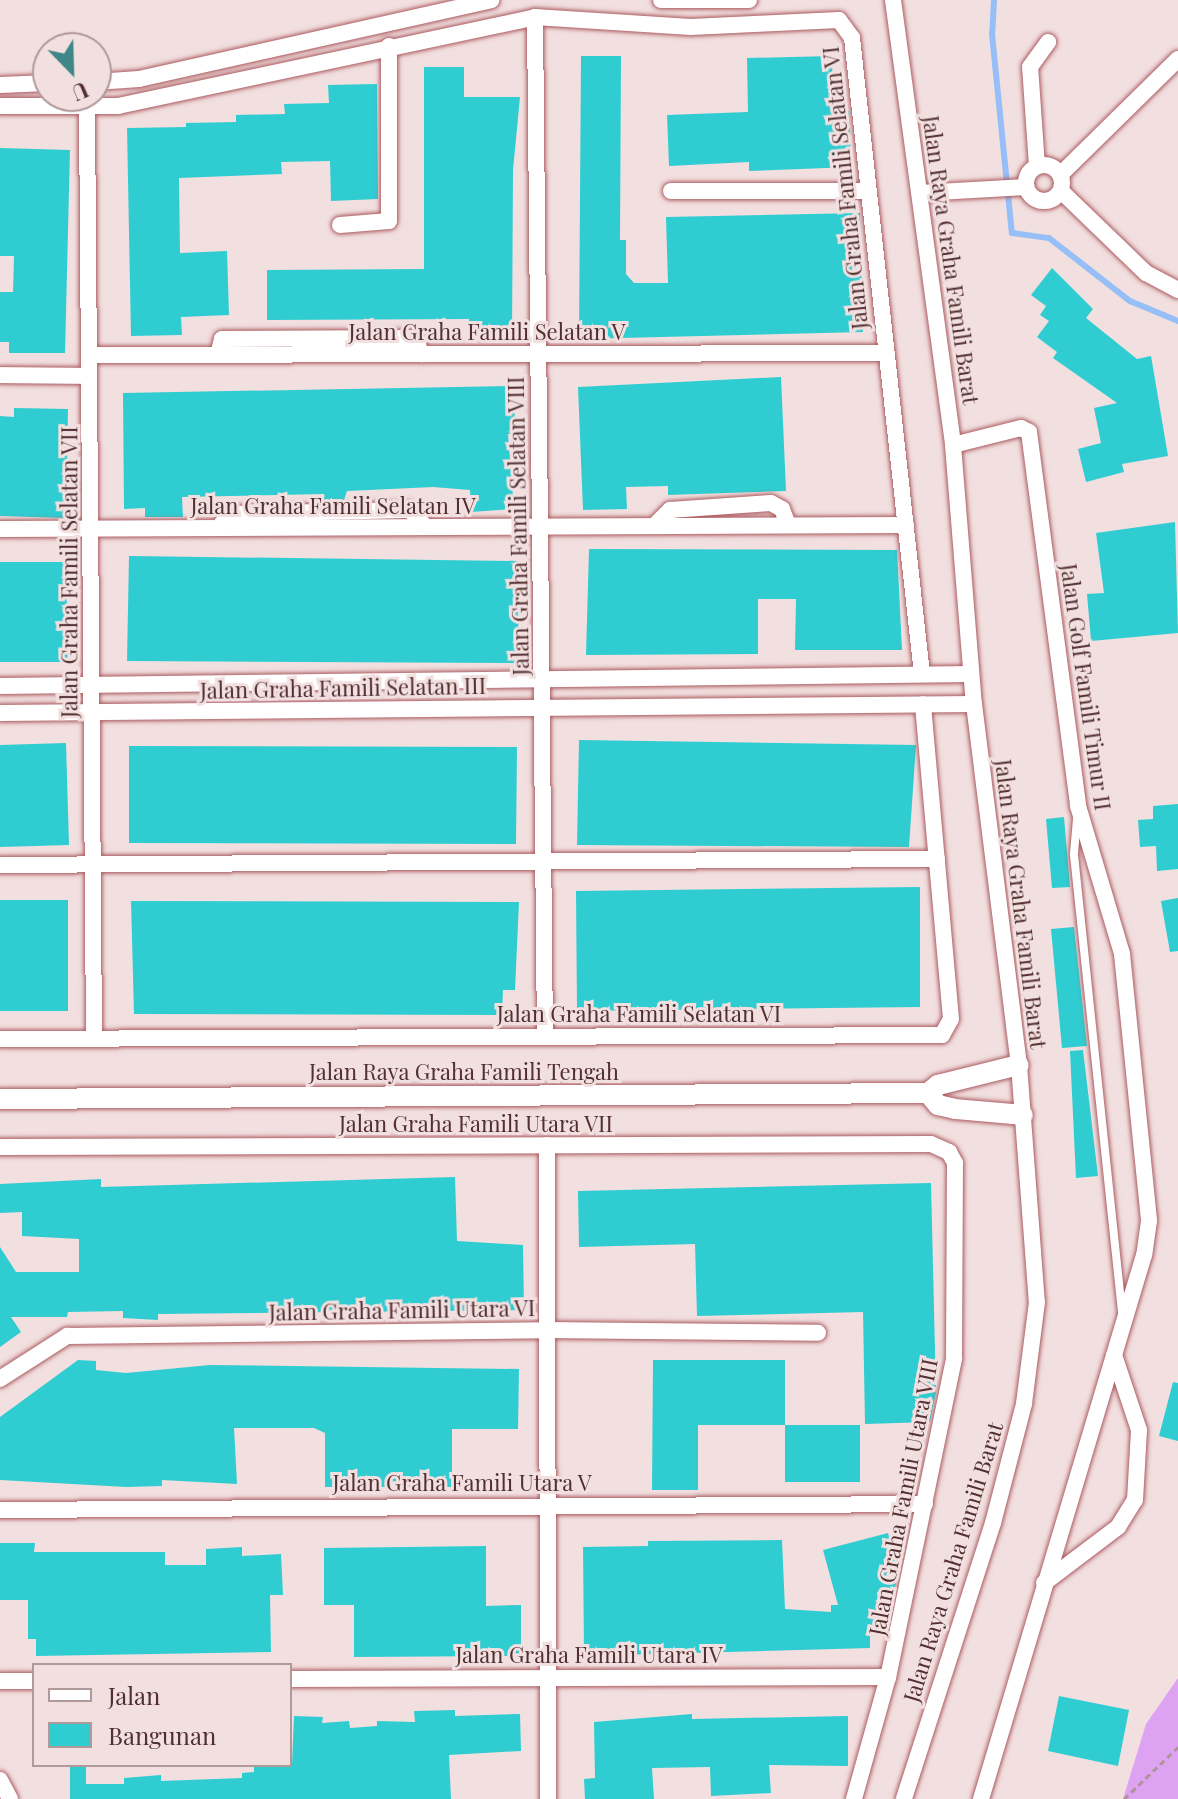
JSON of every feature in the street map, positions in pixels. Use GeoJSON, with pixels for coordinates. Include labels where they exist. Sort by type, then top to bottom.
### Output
{"type":"FeatureCollection","features":[{"type":"Feature","properties":{"kind":"street"},"geometry":{"type":"LineString","coordinates":[[112,81],[139,79],[491,0]]}},
{"type":"Feature","properties":{"kind":"street"},"geometry":{"type":"LineString","coordinates":[[661,0],[749,0]]}},
{"type":"Feature","properties":{"kind":"street","name":"Jalan Raya Graha Famili Barat"},"geometry":{"type":"LineString","coordinates":[[893,0],[953,445],[974,704],[1019,1065],[1037,1302],[1027,1391],[993,1523],[904,1799]]}},
{"type":"Feature","properties":{"kind":"street","name":"Jalan Graha Famili Selatan VI"},"geometry":{"type":"LineString","coordinates":[[112,106],[535,17],[691,27],[839,20],[852,38],[922,674]]}},
{"type":"Feature","properties":{"kind":"street","name":"Jalan Graha Famili Selatan VIII"},"geometry":{"type":"LineString","coordinates":[[535,17],[545,1035]]}},
{"type":"Feature","properties":{"kind":"street"},"geometry":{"type":"LineString","coordinates":[[1023,187],[1037,166],[1030,67],[1048,42]]}},
{"type":"Feature","properties":{"kind":"street"},"geometry":{"type":"LineString","coordinates":[[340,225],[389,221],[389,46]]}},
{"type":"Feature","properties":{"kind":"street"},"geometry":{"type":"LineString","coordinates":[[1023,187],[1030,195],[1047,201],[1061,182],[1178,59]]}},
{"type":"Feature","properties":{"kind":"street"},"geometry":{"type":"LineString","coordinates":[[0,85],[32,84]]}},
{"type":"Feature","properties":{"kind":"street","name":"Jalan Graha Famili Selatan VI"},"geometry":{"type":"LineString","coordinates":[[0,106],[32,106]]}},
{"type":"Feature","properties":{"kind":"street","name":"Jalan Graha Famili Selatan VII"},"geometry":{"type":"LineString","coordinates":[[87,112],[94,1037]]}},
{"type":"Feature","properties":{"kind":"street"},"geometry":{"type":"LineString","coordinates":[[1037,166],[1055,167],[1061,182],[1146,273],[1178,290]]}},
{"type":"Feature","properties":{"kind":"street"},"geometry":{"type":"LineString","coordinates":[[920,193],[1023,187]]}},
{"type":"Feature","properties":{"kind":"street"},"geometry":{"type":"LineString","coordinates":[[671,191],[867,191]]}},
{"type":"Feature","properties":{"kind":"street","name":"Jalan Graha Famili Selatan V"},"geometry":{"type":"LineString","coordinates":[[89,355],[885,353]]}},
{"type":"Feature","properties":{"kind":"street"},"geometry":{"type":"LineString","coordinates":[[0,375],[89,376]]}},
{"type":"Feature","properties":{"kind":"street","name":"Jalan Golf Famili Timur II"},"geometry":{"type":"LineString","coordinates":[[953,445],[1021,428],[1029,432],[1078,806],[1122,954],[1134,1038],[1149,1221],[1114,1355],[981,1799]]}},
{"type":"Feature","properties":{"kind":"street","name":"Jalan Graha Famili Selatan IV"},"geometry":{"type":"LineString","coordinates":[[0,529],[906,525]]}},
{"type":"Feature","properties":{"kind":"street","name":"Jalan Graha Famili Selatan III"},"geometry":{"type":"LineString","coordinates":[[0,686],[971,674]]}},
{"type":"Feature","properties":{"kind":"street","name":"Jalan Graha Famili Selatan VI"},"geometry":{"type":"LineString","coordinates":[[0,1039],[942,1035],[951,1019],[923,704]]}},
{"type":"Feature","properties":{"kind":"street","name":"Jalan Graha Famili Selatan III"},"geometry":{"type":"LineString","coordinates":[[0,713],[974,704]]}},
{"type":"Feature","properties":{"kind":"street"},"geometry":{"type":"LineString","coordinates":[[0,865],[937,859]]}},
{"type":"Feature","properties":{"kind":"street","name":"Jalan Raya Graha Famili Tengah"},"geometry":{"type":"LineString","coordinates":[[0,1099],[928,1093],[938,1085],[1019,1065]]}},
{"type":"Feature","properties":{"kind":"street","name":"Jalan Raya Graha Famili Tengah"},"geometry":{"type":"LineString","coordinates":[[928,1093],[938,1105],[955,1109],[1023,1115]]}},
{"type":"Feature","properties":{"kind":"street","name":"Jalan Graha Famili Utara VII"},"geometry":{"type":"LineString","coordinates":[[0,1147],[931,1144],[949,1152]]}},
{"type":"Feature","properties":{"kind":"street"},"geometry":{"type":"LineString","coordinates":[[547,1145],[548,1799]]}},
{"type":"Feature","properties":{"kind":"street","name":"Jalan Graha Famili Utara VIII"},"geometry":{"type":"LineString","coordinates":[[854,1799],[888,1677],[954,1359],[955,1163],[949,1152]]}},
{"type":"Feature","properties":{"kind":"street","name":"Jalan Graha Famili Utara VI"},"geometry":{"type":"LineString","coordinates":[[0,1379],[67,1336],[546,1330],[818,1333]]}},
{"type":"Feature","properties":{"kind":"street"},"geometry":{"type":"LineString","coordinates":[[1044,1583],[1118,1527],[1135,1500],[1139,1430],[1114,1355]]}},
{"type":"Feature","properties":{"kind":"street","name":"Jalan Graha Famili Utara V"},"geometry":{"type":"LineString","coordinates":[[0,1510],[547,1504],[925,1504]]}},
{"type":"Feature","properties":{"kind":"street","name":"Jalan Graha Famili Utara IV"},"geometry":{"type":"LineString","coordinates":[[292,1679],[888,1677]]}},
{"type":"Feature","properties":{"kind":"street"},"geometry":{"type":"LineString","coordinates":[[0,1681],[32,1681]]}},
{"type":"Feature","properties":{"kind":"street"},"geometry":{"type":"LineString","coordinates":[[0,1780],[10,1799]]}},
{"type":"Feature","properties":{"kind":"lane"},"geometry":{"type":"LineString","coordinates":[[1078,806],[1074,855],[1123,1324]]}},
{"type":"Feature","properties":{"kind":"path"},"geometry":{"type":"LineString","coordinates":[[1124,1799],[1160,1770],[1178,1747]]}},
{"type":"Feature","properties":{"kind":"shaded area"},"geometry":{"type":"Polygon","coordinates":[[[1178,1678],[1178,1799],[1123,1799],[1146,1724],[1178,1678]]]}},
{"type":"Feature","properties":{"kind":"building"},"geometry":{"type":"Polygon","coordinates":[[[581,56],[621,56],[620,240],[626,240],[626,274],[634,283],[668,283],[666,217],[860,213],[863,332],[579,339],[581,56]]]}},
{"type":"Feature","properties":{"kind":"building"},"geometry":{"type":"Polygon","coordinates":[[[832,56],[833,112],[849,111],[852,167],[749,171],[749,162],[669,166],[667,115],[748,112],[747,58],[832,56]]]}},
{"type":"Feature","properties":{"kind":"building"},"geometry":{"type":"Polygon","coordinates":[[[424,67],[464,67],[464,97],[520,97],[513,170],[512,340],[468,338],[469,319],[267,320],[267,270],[424,269],[424,67]]]}},
{"type":"Feature","properties":{"kind":"building"},"geometry":{"type":"Polygon","coordinates":[[[377,84],[378,199],[331,201],[330,161],[281,162],[282,174],[179,178],[180,253],[227,251],[229,315],[181,317],[182,335],[131,336],[127,128],[186,127],[186,123],[236,122],[236,115],[285,114],[284,104],[329,103],[328,85],[377,84]]]}},
{"type":"Feature","properties":{"kind":"building"},"geometry":{"type":"Polygon","coordinates":[[[0,148],[70,150],[65,353],[9,353],[9,342],[0,342],[0,292],[13,292],[14,256],[0,256],[0,148]]]}},
{"type":"Feature","properties":{"kind":"building"},"geometry":{"type":"Polygon","coordinates":[[[1052,268],[1093,309],[1086,318],[1137,359],[1151,356],[1168,456],[1122,464],[1124,472],[1086,482],[1078,449],[1101,443],[1094,408],[1117,403],[1053,358],[1057,352],[1037,337],[1049,321],[1040,315],[1046,306],[1031,295],[1052,268]]]}},
{"type":"Feature","properties":{"kind":"building"},"geometry":{"type":"Polygon","coordinates":[[[781,377],[786,491],[668,495],[668,486],[626,487],[627,509],[583,510],[578,387],[781,377]]]}},
{"type":"Feature","properties":{"kind":"building"},"geometry":{"type":"Polygon","coordinates":[[[514,386],[515,434],[508,434],[514,509],[471,512],[470,490],[433,487],[347,491],[344,500],[324,501],[324,494],[182,497],[183,517],[145,517],[145,508],[124,509],[123,393],[514,386]]]}},
{"type":"Feature","properties":{"kind":"building"},"geometry":{"type":"Polygon","coordinates":[[[14,408],[68,409],[66,518],[0,516],[0,416],[14,417],[14,408]]]}},
{"type":"Feature","properties":{"kind":"building"},"geometry":{"type":"Polygon","coordinates":[[[1175,522],[1178,633],[1091,641],[1087,594],[1104,593],[1096,533],[1175,522]]]}},
{"type":"Feature","properties":{"kind":"building"},"geometry":{"type":"Polygon","coordinates":[[[589,549],[897,550],[902,650],[795,650],[796,599],[758,599],[758,654],[586,655],[589,549]]]}},
{"type":"Feature","properties":{"kind":"building"},"geometry":{"type":"Polygon","coordinates":[[[129,556],[519,561],[518,663],[127,661],[129,556]]]}},
{"type":"Feature","properties":{"kind":"building"},"geometry":{"type":"Polygon","coordinates":[[[0,562],[66,562],[68,662],[0,662],[0,562]]]}},
{"type":"Feature","properties":{"kind":"building"},"geometry":{"type":"Polygon","coordinates":[[[579,740],[916,745],[909,847],[577,845],[579,740]]]}},
{"type":"Feature","properties":{"kind":"building"},"geometry":{"type":"Polygon","coordinates":[[[66,743],[69,845],[0,847],[0,745],[66,743]]]}},
{"type":"Feature","properties":{"kind":"building"},"geometry":{"type":"Polygon","coordinates":[[[129,746],[517,747],[516,844],[129,843],[129,746]]]}},
{"type":"Feature","properties":{"kind":"building"},"geometry":{"type":"Polygon","coordinates":[[[1178,804],[1178,869],[1157,871],[1156,846],[1140,847],[1138,820],[1153,819],[1153,806],[1178,804]]]}},
{"type":"Feature","properties":{"kind":"building"},"geometry":{"type":"Polygon","coordinates":[[[1064,817],[1070,887],[1052,888],[1046,819],[1064,817]]]}},
{"type":"Feature","properties":{"kind":"building"},"geometry":{"type":"Polygon","coordinates":[[[920,887],[920,1007],[577,1011],[576,891],[920,887]]]}},
{"type":"Feature","properties":{"kind":"building"},"geometry":{"type":"Polygon","coordinates":[[[1178,898],[1178,951],[1170,952],[1161,901],[1178,898]]]}},
{"type":"Feature","properties":{"kind":"building"},"geometry":{"type":"Polygon","coordinates":[[[0,900],[68,900],[68,1011],[0,1011],[0,900]]]}},
{"type":"Feature","properties":{"kind":"building"},"geometry":{"type":"Polygon","coordinates":[[[131,901],[519,902],[515,990],[503,990],[502,1015],[134,1014],[131,901]]]}},
{"type":"Feature","properties":{"kind":"building"},"geometry":{"type":"Polygon","coordinates":[[[1074,927],[1087,1046],[1062,1048],[1051,929],[1074,927]]]}},
{"type":"Feature","properties":{"kind":"building"},"geometry":{"type":"Polygon","coordinates":[[[1083,1050],[1098,1176],[1076,1178],[1070,1051],[1083,1050]]]}},
{"type":"Feature","properties":{"kind":"building"},"geometry":{"type":"Polygon","coordinates":[[[455,1177],[457,1241],[523,1245],[524,1310],[158,1314],[158,1320],[123,1318],[123,1311],[68,1312],[67,1317],[11,1317],[21,1332],[0,1347],[0,1247],[16,1272],[79,1272],[79,1239],[22,1236],[22,1212],[0,1213],[0,1184],[101,1179],[101,1187],[455,1177]]]}},
{"type":"Feature","properties":{"kind":"building"},"geometry":{"type":"Polygon","coordinates":[[[931,1183],[936,1392],[930,1422],[865,1424],[863,1312],[697,1316],[695,1244],[579,1247],[578,1191],[931,1183]]]}},
{"type":"Feature","properties":{"kind":"building"},"geometry":{"type":"Polygon","coordinates":[[[78,1360],[96,1361],[96,1370],[126,1373],[210,1365],[519,1369],[518,1429],[452,1429],[452,1487],[325,1487],[325,1433],[314,1428],[234,1428],[237,1484],[162,1480],[162,1486],[126,1487],[0,1480],[0,1417],[78,1360]]]}},
{"type":"Feature","properties":{"kind":"building"},"geometry":{"type":"Polygon","coordinates":[[[653,1360],[785,1360],[785,1425],[698,1425],[698,1490],[652,1490],[653,1360]]]}},
{"type":"Feature","properties":{"kind":"building"},"geometry":{"type":"Polygon","coordinates":[[[1173,1382],[1178,1383],[1178,1441],[1159,1436],[1173,1382]]]}},
{"type":"Feature","properties":{"kind":"building"},"geometry":{"type":"Polygon","coordinates":[[[785,1425],[860,1425],[860,1482],[785,1482],[785,1425]]]}},
{"type":"Feature","properties":{"kind":"building"},"geometry":{"type":"Polygon","coordinates":[[[888,1533],[898,1573],[895,1588],[878,1593],[878,1629],[870,1629],[870,1648],[584,1656],[583,1547],[648,1546],[648,1541],[782,1540],[785,1609],[831,1612],[831,1605],[838,1605],[823,1550],[888,1533]]]}},
{"type":"Feature","properties":{"kind":"building"},"geometry":{"type":"Polygon","coordinates":[[[0,1543],[35,1543],[34,1552],[165,1552],[165,1565],[206,1565],[206,1549],[242,1547],[242,1556],[281,1554],[283,1595],[270,1595],[271,1652],[36,1656],[36,1639],[28,1639],[28,1600],[0,1600],[0,1543]]]}},
{"type":"Feature","properties":{"kind":"building"},"geometry":{"type":"Polygon","coordinates":[[[486,1546],[486,1606],[521,1605],[521,1656],[354,1657],[354,1605],[324,1605],[324,1548],[486,1546]]]}},
{"type":"Feature","properties":{"kind":"building"},"geometry":{"type":"Polygon","coordinates":[[[1059,1696],[1129,1710],[1118,1766],[1048,1751],[1059,1696]]]}},
{"type":"Feature","properties":{"kind":"building"},"geometry":{"type":"Polygon","coordinates":[[[455,1710],[455,1716],[520,1714],[521,1751],[449,1755],[451,1799],[70,1799],[70,1767],[86,1767],[86,1784],[124,1784],[124,1778],[161,1775],[161,1781],[242,1778],[242,1773],[254,1772],[254,1767],[292,1767],[294,1716],[323,1717],[322,1723],[349,1721],[350,1728],[377,1726],[377,1721],[415,1722],[414,1711],[455,1710]]]}},
{"type":"Feature","properties":{"kind":"building"},"geometry":{"type":"Polygon","coordinates":[[[692,1714],[692,1719],[848,1716],[848,1766],[769,1765],[771,1793],[711,1796],[710,1767],[652,1768],[654,1799],[585,1799],[584,1779],[595,1778],[594,1722],[692,1714]]]}},
{"type":"Feature","properties":{"kind":"waterway"},"geometry":{"type":"LineString","coordinates":[[994,0],[992,34],[1012,233],[1049,238],[1130,301],[1178,321]]}}]}
